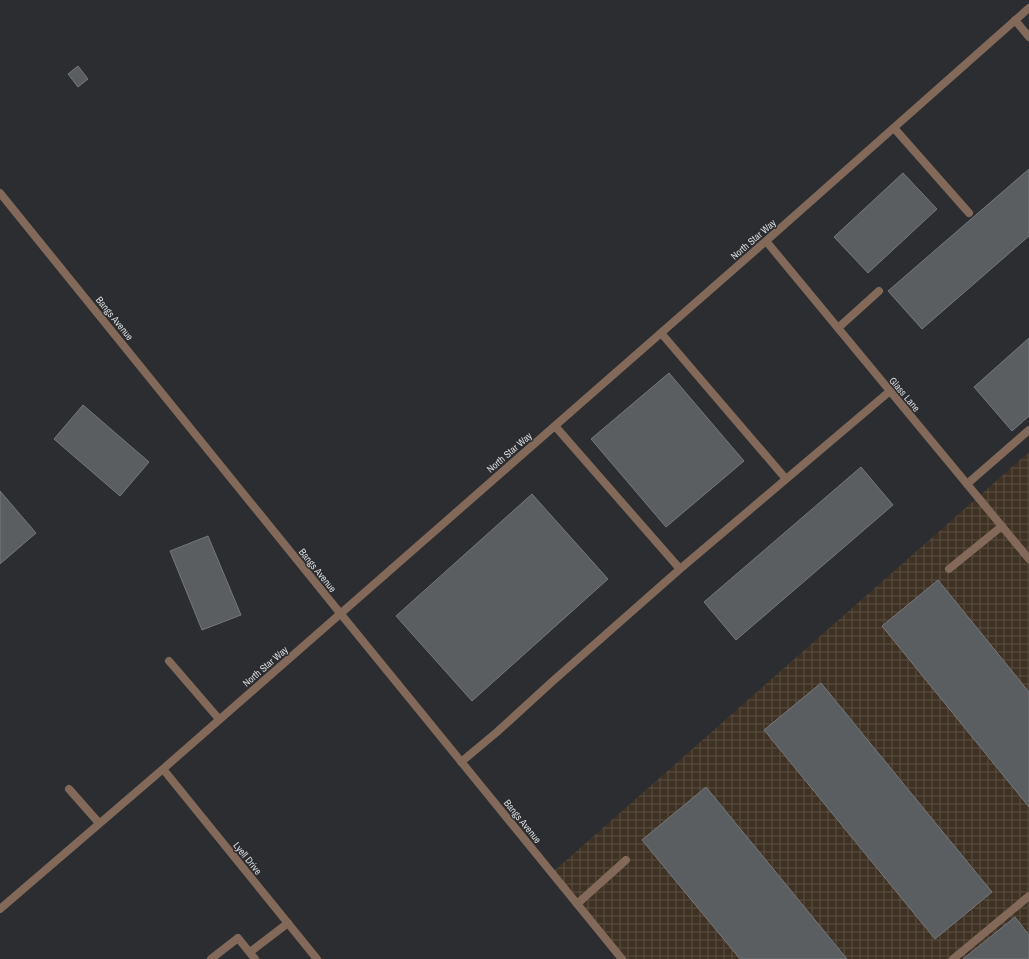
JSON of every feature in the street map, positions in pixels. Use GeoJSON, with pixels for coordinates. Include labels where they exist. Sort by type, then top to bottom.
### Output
{"type":"FeatureCollection","features":[{"type":"Feature","properties":{"kind":"street","name":"North Star Way"},"geometry":{"type":"LineString","coordinates":[[0,909],[661,334],[1029,8]]}},
{"type":"Feature","properties":{"kind":"street"},"geometry":{"type":"LineString","coordinates":[[1015,20],[1029,37]]}},
{"type":"Feature","properties":{"kind":"street"},"geometry":{"type":"LineString","coordinates":[[894,128],[969,213]]}},
{"type":"Feature","properties":{"kind":"street","name":"Bangs Avenue"},"geometry":{"type":"LineString","coordinates":[[0,193],[622,959]]}},
{"type":"Feature","properties":{"kind":"street","name":"Glass Lane"},"geometry":{"type":"LineString","coordinates":[[766,241],[1029,559]]}},
{"type":"Feature","properties":{"kind":"street"},"geometry":{"type":"LineString","coordinates":[[838,328],[879,291]]}},
{"type":"Feature","properties":{"kind":"street"},"geometry":{"type":"LineString","coordinates":[[661,334],[786,479]]}},
{"type":"Feature","properties":{"kind":"street"},"geometry":{"type":"LineString","coordinates":[[461,762],[497,732],[680,569],[890,391]]}},
{"type":"Feature","properties":{"kind":"street"},"geometry":{"type":"LineString","coordinates":[[555,426],[680,569]]}},
{"type":"Feature","properties":{"kind":"street"},"geometry":{"type":"LineString","coordinates":[[967,484],[1029,430]]}},
{"type":"Feature","properties":{"kind":"street"},"geometry":{"type":"LineString","coordinates":[[949,569],[1002,526]]}},
{"type":"Feature","properties":{"kind":"street"},"geometry":{"type":"LineString","coordinates":[[169,661],[219,719]]}},
{"type":"Feature","properties":{"kind":"street","name":"Lyell Drive"},"geometry":{"type":"LineString","coordinates":[[162,769],[317,959]]}},
{"type":"Feature","properties":{"kind":"street"},"geometry":{"type":"LineString","coordinates":[[69,789],[99,823]]}},
{"type":"Feature","properties":{"kind":"street"},"geometry":{"type":"LineString","coordinates":[[577,904],[626,860]]}},
{"type":"Feature","properties":{"kind":"street"},"geometry":{"type":"LineString","coordinates":[[953,959],[1029,896]]}},
{"type":"Feature","properties":{"kind":"street"},"geometry":{"type":"LineString","coordinates":[[250,952],[288,923]]}},
{"type":"Feature","properties":{"kind":"street"},"geometry":{"type":"LineString","coordinates":[[211,959],[238,938],[255,959]]}},
{"type":"Feature","properties":{"kind":"shaded area"},"geometry":{"type":"Polygon","coordinates":[[[1029,452],[1029,959],[623,959],[553,872],[1029,452]]]}},
{"type":"Feature","properties":{"kind":"building"},"geometry":{"type":"Polygon","coordinates":[[[78,66],[88,79],[78,87],[68,74],[78,66]]]}},
{"type":"Feature","properties":{"kind":"building"},"geometry":{"type":"Polygon","coordinates":[[[1029,169],[1029,236],[922,329],[888,291],[1029,169]]]}},
{"type":"Feature","properties":{"kind":"building"},"geometry":{"type":"Polygon","coordinates":[[[903,173],[937,209],[868,273],[834,237],[903,173]]]}},
{"type":"Feature","properties":{"kind":"building"},"geometry":{"type":"Polygon","coordinates":[[[1029,338],[1029,416],[1012,431],[974,387],[1029,338]]]}},
{"type":"Feature","properties":{"kind":"building"},"geometry":{"type":"Polygon","coordinates":[[[669,373],[744,461],[666,527],[591,439],[669,373]]]}},
{"type":"Feature","properties":{"kind":"building"},"geometry":{"type":"Polygon","coordinates":[[[83,405],[149,462],[120,496],[54,439],[83,405]]]}},
{"type":"Feature","properties":{"kind":"building"},"geometry":{"type":"Polygon","coordinates":[[[861,467],[893,505],[736,640],[704,602],[861,467]]]}},
{"type":"Feature","properties":{"kind":"building"},"geometry":{"type":"Polygon","coordinates":[[[0,491],[36,533],[0,564],[0,491]]]}},
{"type":"Feature","properties":{"kind":"building"},"geometry":{"type":"Polygon","coordinates":[[[532,494],[608,579],[472,701],[396,616],[532,494]]]}},
{"type":"Feature","properties":{"kind":"building"},"geometry":{"type":"Polygon","coordinates":[[[208,536],[241,615],[202,630],[170,551],[208,536]]]}},
{"type":"Feature","properties":{"kind":"building"},"geometry":{"type":"Polygon","coordinates":[[[938,580],[1029,692],[1029,807],[882,626],[938,580]]]}},
{"type":"Feature","properties":{"kind":"building"},"geometry":{"type":"Polygon","coordinates":[[[821,683],[992,892],[935,939],[764,730],[821,683]]]}},
{"type":"Feature","properties":{"kind":"building"},"geometry":{"type":"Polygon","coordinates":[[[706,787],[847,959],[740,959],[642,840],[706,787]]]}},
{"type":"Feature","properties":{"kind":"building"},"geometry":{"type":"Polygon","coordinates":[[[1015,917],[1029,935],[1029,959],[963,959],[1015,917]]]}}]}
